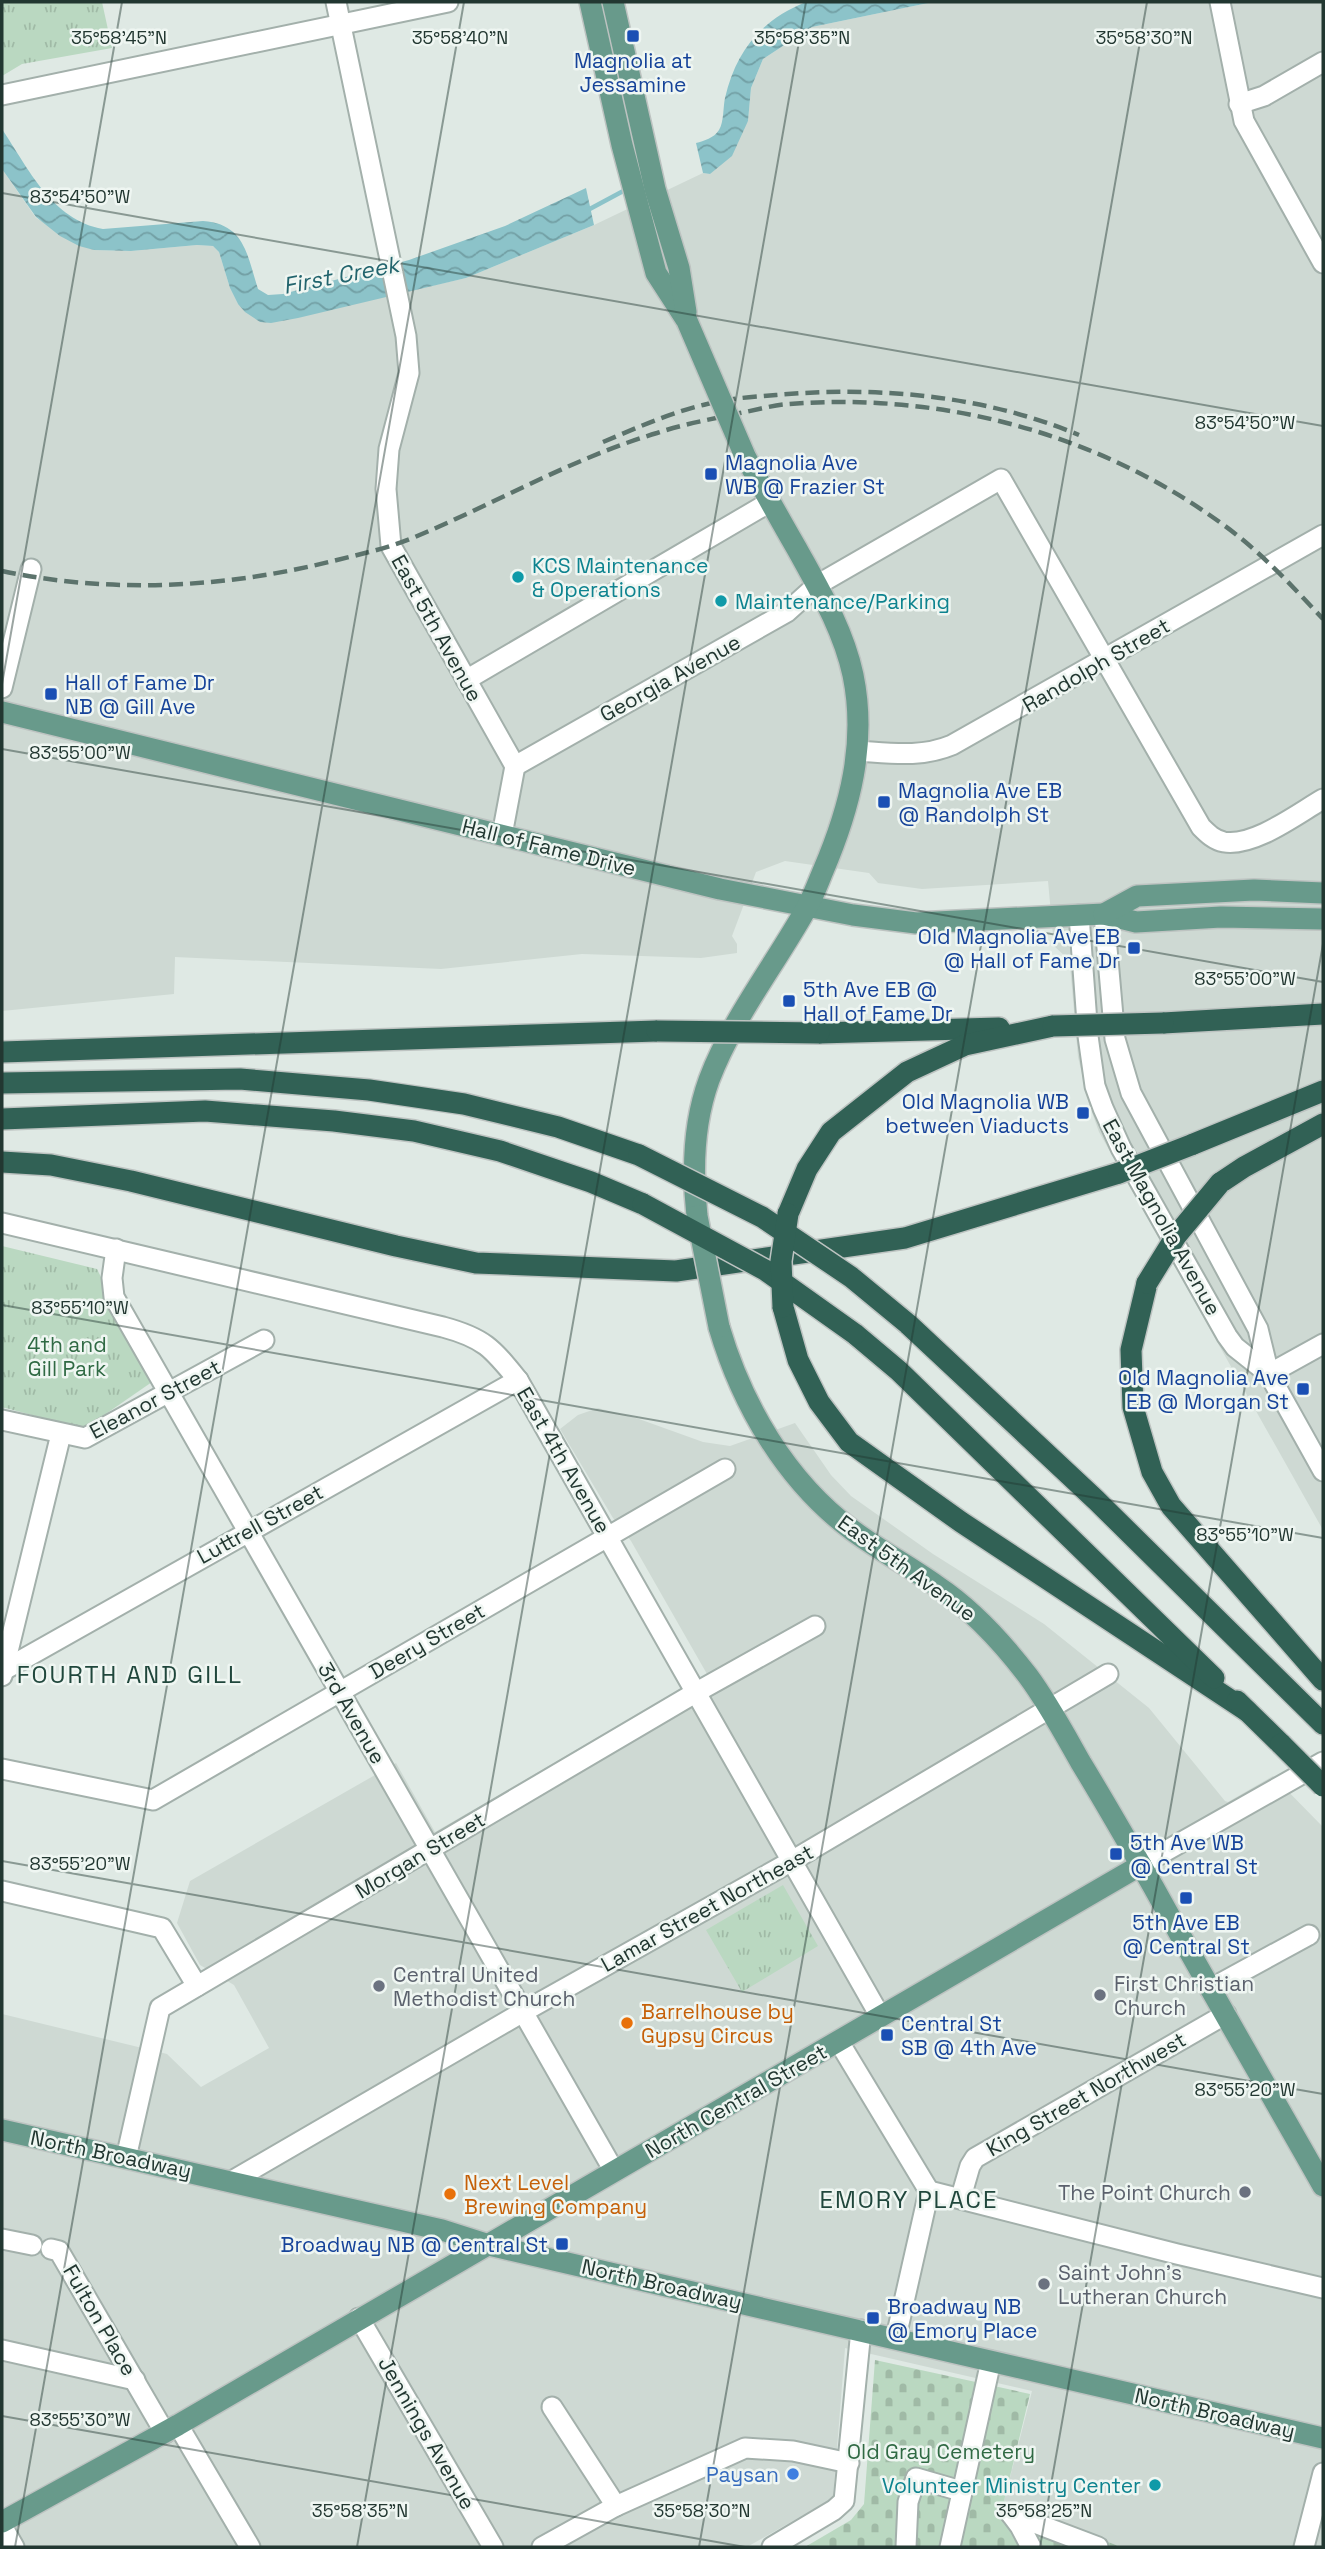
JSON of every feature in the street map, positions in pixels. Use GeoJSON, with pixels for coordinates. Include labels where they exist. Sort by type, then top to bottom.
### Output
{"type":"FeatureCollection","features":[{"type":"Feature","properties":{"kind":"highway"},"geometry":{"type":"LineString","coordinates":[[2,1052],[657,1031],[819,1033],[1163,1023],[1323,1014]]}},
{"type":"Feature","properties":{"kind":"highway"},"geometry":{"type":"LineString","coordinates":[[1054,1026],[965,1045],[906,1072],[831,1132],[807,1169],[788,1214],[781,1261],[783,1307],[798,1360],[819,1402],[849,1442],[961,1522],[1247,1711]]}},
{"type":"Feature","properties":{"kind":"highway"},"geometry":{"type":"LineString","coordinates":[[2,1083],[240,1079],[369,1090],[464,1104],[558,1127],[639,1155],[762,1217],[851,1277],[908,1324],[1096,1500],[1323,1724]]}},
{"type":"Feature","properties":{"kind":"highway"},"geometry":{"type":"LineString","coordinates":[[2,1162],[51,1165],[131,1181],[383,1243],[477,1263],[676,1271],[905,1238],[1119,1173],[1323,1091]]}},
{"type":"Feature","properties":{"kind":"highway"},"geometry":{"type":"LineString","coordinates":[[2,1119],[205,1111],[334,1121],[414,1131],[500,1151],[643,1203],[710,1237],[765,1270],[855,1334],[899,1371],[1323,1786]]}},
{"type":"Feature","properties":{"kind":"highway"},"geometry":{"type":"LineString","coordinates":[[1323,1125],[1244,1167],[1220,1183],[1176,1236],[1147,1283],[1131,1350],[1133,1407],[1152,1472],[1171,1506],[1323,1680]]}},
{"type":"Feature","properties":{"kind":"main road"},"geometry":{"type":"LineString","coordinates":[[590,2],[622,145],[656,273],[687,321],[746,456],[817,585]]}},
{"type":"Feature","properties":{"kind":"main road"},"geometry":{"type":"LineString","coordinates":[[613,2],[652,178],[679,268],[687,321]]}},
{"type":"Feature","properties":{"kind":"main road","name":"East 5th Avenue"},"geometry":{"type":"LineString","coordinates":[[817,585],[845,646],[853,675],[859,718],[857,751],[851,795],[832,851],[807,907],[723,1048],[709,1082],[699,1118],[694,1155],[696,1216],[719,1327],[728,1356],[746,1398],[782,1459],[808,1488],[852,1530],[939,1587],[972,1613],[1007,1648],[1051,1710],[1323,2186]]}},
{"type":"Feature","properties":{"kind":"main road","name":"Hall of Fame Drive"},"geometry":{"type":"LineString","coordinates":[[2,712],[720,889],[807,907],[916,923],[1104,914],[1136,922],[1221,917],[1323,919]]}},
{"type":"Feature","properties":{"kind":"main road","name":"Hall of Fame Drive"},"geometry":{"type":"LineString","coordinates":[[1104,914],[1137,896],[1254,890],[1323,893]]}},
{"type":"Feature","properties":{"kind":"main road","name":"North Central Street"},"geometry":{"type":"LineString","coordinates":[[2,2524],[172,2429],[1141,1865]]}},
{"type":"Feature","properties":{"kind":"main road","name":"North Broadway"},"geometry":{"type":"LineString","coordinates":[[2,2130],[232,2181],[442,2230],[489,2245],[896,2337],[1323,2438]]}},
{"type":"Feature","properties":{"kind":"street","name":"East 5th Avenue"},"geometry":{"type":"LineString","coordinates":[[336,2],[402,311],[409,373],[388,449],[386,489],[391,546],[515,766]]}},
{"type":"Feature","properties":{"kind":"street"},"geometry":{"type":"LineString","coordinates":[[2,95],[448,2]]}},
{"type":"Feature","properties":{"kind":"street"},"geometry":{"type":"LineString","coordinates":[[1220,2],[1244,121],[1323,262]]}},
{"type":"Feature","properties":{"kind":"street"},"geometry":{"type":"LineString","coordinates":[[1239,104],[1264,96],[1323,62]]}},
{"type":"Feature","properties":{"kind":"street","name":"Georgia Avenue"},"geometry":{"type":"LineString","coordinates":[[515,766],[787,612],[817,585],[1001,478],[1106,660]]}},
{"type":"Feature","properties":{"kind":"street"},"geometry":{"type":"LineString","coordinates":[[466,680],[770,502]]}},
{"type":"Feature","properties":{"kind":"street","name":"Randolph Street"},"geometry":{"type":"LineString","coordinates":[[857,751],[920,754],[934,752],[973,735],[1323,534]]}},
{"type":"Feature","properties":{"kind":"street"},"geometry":{"type":"LineString","coordinates":[[2,688],[31,569]]}},
{"type":"Feature","properties":{"kind":"street"},"geometry":{"type":"LineString","coordinates":[[1106,660],[1191,812],[1212,837],[1223,842],[1256,837],[1323,799]]}},
{"type":"Feature","properties":{"kind":"street"},"geometry":{"type":"LineString","coordinates":[[502,835],[515,766]]}},
{"type":"Feature","properties":{"kind":"street","name":"East Magnolia Avenue"},"geometry":{"type":"LineString","coordinates":[[1104,914],[1115,1039],[1130,1093],[1258,1329],[1269,1374],[1323,1471]]}},
{"type":"Feature","properties":{"kind":"street","name":"East Magnolia Avenue"},"geometry":{"type":"LineString","coordinates":[[1079,915],[1088,1036],[1096,1086],[1103,1108],[1128,1159],[1227,1336],[1235,1348],[1269,1374]]}},
{"type":"Feature","properties":{"kind":"street","name":"East 4th Avenue"},"geometry":{"type":"LineString","coordinates":[[2,1223],[465,1333],[493,1349],[518,1380],[880,2016]]}},
{"type":"Feature","properties":{"kind":"street","name":"3rd Avenue"},"geometry":{"type":"LineString","coordinates":[[116,1249],[111,1278],[114,1297],[614,2171]]}},
{"type":"Feature","properties":{"kind":"street","name":"Eleanor Street"},"geometry":{"type":"LineString","coordinates":[[2,1420],[85,1438],[264,1340]]}},
{"type":"Feature","properties":{"kind":"street"},"geometry":{"type":"LineString","coordinates":[[1269,1374],[1323,1344]]}},
{"type":"Feature","properties":{"kind":"street","name":"Luttrell Street"},"geometry":{"type":"LineString","coordinates":[[3,1673],[518,1380]]}},
{"type":"Feature","properties":{"kind":"street"},"geometry":{"type":"LineString","coordinates":[[3,1673],[6,1644],[61,1434]]}},
{"type":"Feature","properties":{"kind":"street","name":"Deery Street"},"geometry":{"type":"LineString","coordinates":[[2,1769],[153,1800],[725,1469]]}},
{"type":"Feature","properties":{"kind":"street","name":"Morgan Street"},"geometry":{"type":"LineString","coordinates":[[126,2158],[160,2008],[695,1693],[815,1626]]}},
{"type":"Feature","properties":{"kind":"street","name":"Lamar Street Northeast"},"geometry":{"type":"LineString","coordinates":[[232,2181],[523,2012],[790,1862],[1108,1674]]}},
{"type":"Feature","properties":{"kind":"street","name":"North Central Street"},"geometry":{"type":"LineString","coordinates":[[1141,1865],[1323,1762]]}},
{"type":"Feature","properties":{"kind":"street"},"geometry":{"type":"LineString","coordinates":[[2,1891],[162,1928],[197,1986]]}},
{"type":"Feature","properties":{"kind":"street"},"geometry":{"type":"LineString","coordinates":[[1210,1989],[1309,1935]]}},
{"type":"Feature","properties":{"kind":"street","name":"King Street Northwest"},"geometry":{"type":"LineString","coordinates":[[961,2197],[975,2158],[1226,2014]]}},
{"type":"Feature","properties":{"kind":"street"},"geometry":{"type":"LineString","coordinates":[[839,2042],[929,2191],[896,2337]]}},
{"type":"Feature","properties":{"kind":"street"},"geometry":{"type":"LineString","coordinates":[[929,2191],[1323,2288]]}},
{"type":"Feature","properties":{"kind":"street"},"geometry":{"type":"LineString","coordinates":[[2,2239],[32,2245]]}},
{"type":"Feature","properties":{"kind":"street","name":"Fulton Place"},"geometry":{"type":"LineString","coordinates":[[51,2249],[59,2251],[135,2380],[172,2429],[250,2547]]}},
{"type":"Feature","properties":{"kind":"street","name":"Jennings Avenue"},"geometry":{"type":"LineString","coordinates":[[359,2318],[494,2547]]}},
{"type":"Feature","properties":{"kind":"street"},"geometry":{"type":"LineString","coordinates":[[772,2547],[834,2510],[844,2501],[861,2330]]}},
{"type":"Feature","properties":{"kind":"street"},"geometry":{"type":"LineString","coordinates":[[2,2350],[135,2380]]}},
{"type":"Feature","properties":{"kind":"street"},"geometry":{"type":"LineString","coordinates":[[950,2547],[991,2361]]}},
{"type":"Feature","properties":{"kind":"street"},"geometry":{"type":"LineString","coordinates":[[552,2407],[616,2506]]}},
{"type":"Feature","properties":{"kind":"street"},"geometry":{"type":"LineString","coordinates":[[542,2547],[616,2506],[745,2448],[793,2451],[849,2463]]}},
{"type":"Feature","properties":{"kind":"street"},"geometry":{"type":"LineString","coordinates":[[1304,2547],[1323,2473]]}},
{"type":"Feature","properties":{"kind":"street"},"geometry":{"type":"LineString","coordinates":[[906,2547],[908,2502],[913,2481],[916,2478],[961,2491]]}},
{"type":"Feature","properties":{"kind":"street"},"geometry":{"type":"LineString","coordinates":[[1031,2547],[1011,2514],[1098,2547]]}},
{"type":"Feature","properties":{"kind":"street"},"geometry":{"type":"LineString","coordinates":[[2,2524],[14,2547]]}},
{"type":"Feature","properties":{"kind":"shaded area"},"geometry":{"type":"Polygon","coordinates":[[[933,2],[1323,2],[1323,1530],[1099,1132],[1078,1057],[1070,965],[1054,946],[1048,881],[922,889],[878,883],[869,873],[785,861],[756,872],[732,936],[737,944],[737,953],[701,958],[582,954],[441,969],[175,957],[174,994],[2,1011],[2,169],[36,218],[94,250],[131,251],[213,246],[219,252],[238,304],[347,305],[466,278],[594,225],[703,173],[710,174],[748,121],[751,88],[763,59],[812,27],[933,2]]]}},
{"type":"Feature","properties":{"kind":"shaded area"},"geometry":{"type":"Polygon","coordinates":[[[598,1408],[639,1419],[703,1442],[730,1446],[795,1423],[831,1475],[851,1496],[933,1554],[1044,1624],[1149,1708],[1225,1801],[1228,1802],[1273,1776],[1323,1827],[1323,2547],[1121,2547],[1004,2501],[1032,2391],[845,2348],[833,2498],[747,2547],[2,2547],[2,2014],[167,2054],[201,2087],[269,2048],[234,1985],[200,1965],[177,1923],[190,1881],[396,1763],[435,1832],[707,1674],[631,1541],[613,1518],[560,1429],[578,1415],[598,1408]]]}},
{"type":"Feature","properties":{"kind":"green space"},"geometry":{"type":"Polygon","coordinates":[[[2,2],[102,2],[112,48],[22,64],[2,76],[2,2]]]}},
{"type":"Feature","properties":{"kind":"green space","name":"4th and Gill Park"},"geometry":{"type":"Polygon","coordinates":[[[2,1246],[97,1269],[152,1382],[84,1429],[2,1407],[2,1246]]]}},
{"type":"Feature","properties":{"kind":"green space"},"geometry":{"type":"Polygon","coordinates":[[[783,1885],[818,1946],[742,1992],[706,1930],[783,1885]]]}},
{"type":"Feature","properties":{"kind":"green space","name":"Old Gray Cemetery"},"geometry":{"type":"Polygon","coordinates":[[[875,2360],[1030,2394],[1004,2501],[1121,2547],[805,2547],[851,2520],[864,2504],[875,2360]]]}},
{"type":"Feature","properties":{"kind":"water"},"geometry":{"type":"Polygon","coordinates":[[[806,2],[933,2],[812,27],[763,59],[751,88],[748,121],[732,156],[710,174],[703,173],[696,143],[712,137],[719,130],[730,81],[744,52],[763,28],[790,9],[806,2]]]}},
{"type":"Feature","properties":{"kind":"water","name":"First Creek"},"geometry":{"type":"Polygon","coordinates":[[[2,129],[43,190],[69,215],[85,224],[103,229],[203,221],[217,223],[228,228],[242,243],[258,289],[268,295],[283,294],[409,260],[505,226],[586,188],[594,225],[466,278],[298,318],[271,323],[260,322],[238,304],[219,252],[213,246],[131,251],[94,250],[60,236],[36,217],[2,169],[2,129]]]}},
{"type":"Feature","properties":{"kind":"waterway","name":"First Creek"},"geometry":{"type":"LineString","coordinates":[[586,211],[627,189]]}},
{"type":"Feature","properties":{"kind":"railway"},"geometry":{"type":"LineString","coordinates":[[603,442],[667,416],[715,402],[815,392],[892,393],[968,402],[1043,421],[1079,435]]}},
{"type":"Feature","properties":{"kind":"railway"},"geometry":{"type":"LineString","coordinates":[[2,571],[85,583],[168,585],[292,570],[405,541],[595,455],[667,430],[777,405],[847,402],[905,405],[962,413],[1018,426],[1073,444],[1126,466],[1177,494],[1239,536],[1323,619]]}},
{"type":"Feature","properties":{"kind":"place","name":"Magnolia at Jessamine"},"geometry":{"type":"Point","coordinates":[633,36]}},
{"type":"Feature","properties":{"kind":"place","name":"Magnolia Ave WB @ Frazier St"},"geometry":{"type":"Point","coordinates":[711,474]}},
{"type":"Feature","properties":{"kind":"place","name":"KCS Maintenance & Operations"},"geometry":{"type":"Point","coordinates":[518,577]}},
{"type":"Feature","properties":{"kind":"place","name":"Maintenance/Parking"},"geometry":{"type":"Point","coordinates":[721,601]}},
{"type":"Feature","properties":{"kind":"place","name":"Hall of Fame Dr NB @ Gill Ave"},"geometry":{"type":"Point","coordinates":[51,694]}},
{"type":"Feature","properties":{"kind":"place","name":"Magnolia Ave EB @ Randolph St"},"geometry":{"type":"Point","coordinates":[884,802]}},
{"type":"Feature","properties":{"kind":"place","name":"Old Magnolia Ave EB @ Hall of Fame Dr"},"geometry":{"type":"Point","coordinates":[1134,948]}},
{"type":"Feature","properties":{"kind":"place","name":"5th Ave EB @ Hall of Fame Dr"},"geometry":{"type":"Point","coordinates":[789,1001]}},
{"type":"Feature","properties":{"kind":"place","name":"Old Magnolia WB between Viaducts"},"geometry":{"type":"Point","coordinates":[1083,1113]}},
{"type":"Feature","properties":{"kind":"place","name":"Old Magnolia Ave EB @ Morgan St"},"geometry":{"type":"Point","coordinates":[1303,1389]}},
{"type":"Feature","properties":{"kind":"place","name":"5th Ave WB @ Central St"},"geometry":{"type":"Point","coordinates":[1116,1854]}},
{"type":"Feature","properties":{"kind":"place","name":"5th Ave EB @ Central St"},"geometry":{"type":"Point","coordinates":[1186,1898]}},
{"type":"Feature","properties":{"kind":"place","name":"Central United Methodist Church"},"geometry":{"type":"Point","coordinates":[379,1986]}},
{"type":"Feature","properties":{"kind":"place","name":"First Christian Church"},"geometry":{"type":"Point","coordinates":[1100,1995]}},
{"type":"Feature","properties":{"kind":"place","name":"Barrelhouse by Gypsy Circus"},"geometry":{"type":"Point","coordinates":[627,2023]}},
{"type":"Feature","properties":{"kind":"place","name":"Central St SB @ 4th Ave"},"geometry":{"type":"Point","coordinates":[887,2035]}},
{"type":"Feature","properties":{"kind":"place","name":"The Point Church"},"geometry":{"type":"Point","coordinates":[1245,2192]}},
{"type":"Feature","properties":{"kind":"place","name":"Next Level Brewing Company"},"geometry":{"type":"Point","coordinates":[450,2194]}},
{"type":"Feature","properties":{"kind":"place","name":"Broadway NB @ Central St"},"geometry":{"type":"Point","coordinates":[562,2244]}},
{"type":"Feature","properties":{"kind":"place","name":"Saint John's Lutheran Church"},"geometry":{"type":"Point","coordinates":[1044,2284]}},
{"type":"Feature","properties":{"kind":"place","name":"Broadway NB @ Emory Place"},"geometry":{"type":"Point","coordinates":[873,2318]}},
{"type":"Feature","properties":{"kind":"place","name":"Paysan"},"geometry":{"type":"Point","coordinates":[793,2474]}},
{"type":"Feature","properties":{"kind":"place","name":"Volunteer Ministry Center"},"geometry":{"type":"Point","coordinates":[1155,2485]}},
{"type":"Feature","properties":{"kind":"district","name":"FOURTH AND GILL"},"geometry":{"type":"Point","coordinates":[130,1674]}},
{"type":"Feature","properties":{"kind":"district","name":"EMORY PLACE"},"geometry":{"type":"Point","coordinates":[909,2199]}}]}
